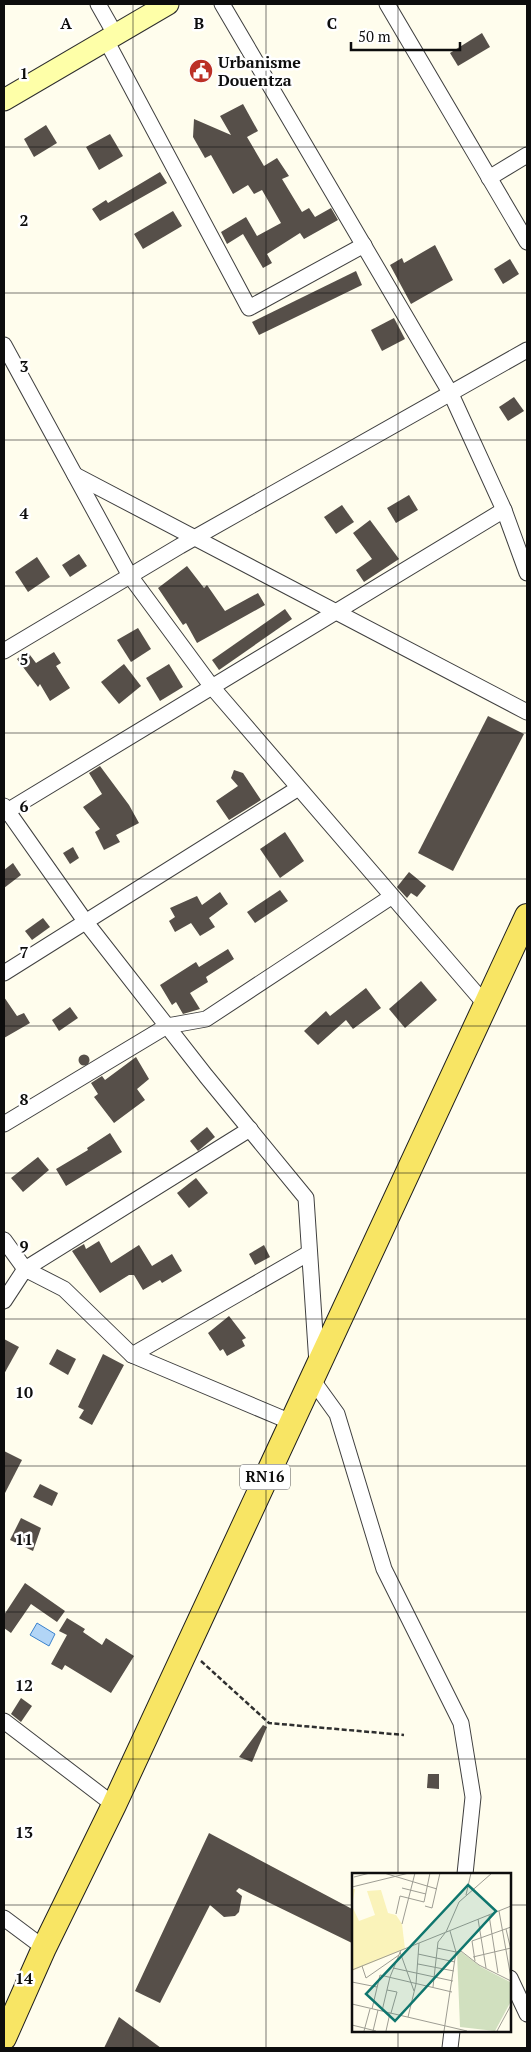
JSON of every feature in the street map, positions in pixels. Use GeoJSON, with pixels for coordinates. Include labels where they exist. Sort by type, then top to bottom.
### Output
{"type":"FeatureCollection","features":[{"type":"Feature","properties":{"kind":"main road"},"geometry":{"type":"LineString","coordinates":[[4,100],[168,4]]}},
{"type":"Feature","properties":{"kind":"main road","name":"RN16"},"geometry":{"type":"LineString","coordinates":[[4,2038],[44,1948],[114,1805],[290,1422],[527,916]]}},
{"type":"Feature","properties":{"kind":"street"},"geometry":{"type":"LineString","coordinates":[[98,4],[111,37],[249,308],[364,245]]}},
{"type":"Feature","properties":{"kind":"street"},"geometry":{"type":"LineString","coordinates":[[222,4],[451,394],[504,510],[527,573]]}},
{"type":"Feature","properties":{"kind":"street"},"geometry":{"type":"LineString","coordinates":[[387,4],[527,242]]}},
{"type":"Feature","properties":{"kind":"street"},"geometry":{"type":"LineString","coordinates":[[489,178],[527,154]]}},
{"type":"Feature","properties":{"kind":"street"},"geometry":{"type":"LineString","coordinates":[[4,345],[130,576],[212,687],[390,897],[486,1005]]}},
{"type":"Feature","properties":{"kind":"street"},"geometry":{"type":"LineString","coordinates":[[4,651],[195,538],[527,350]]}},
{"type":"Feature","properties":{"kind":"street"},"geometry":{"type":"LineString","coordinates":[[75,475],[527,712]]}},
{"type":"Feature","properties":{"kind":"street"},"geometry":{"type":"LineString","coordinates":[[465,1873],[473,1797],[461,1723],[384,1569],[337,1414],[314,1372],[306,1198],[167,1026],[85,920],[5,810],[504,510]]}},
{"type":"Feature","properties":{"kind":"street"},"geometry":{"type":"LineString","coordinates":[[4,972],[297,788]]}},
{"type":"Feature","properties":{"kind":"street"},"geometry":{"type":"LineString","coordinates":[[4,1124],[167,1026],[206,1019],[390,897]]}},
{"type":"Feature","properties":{"kind":"street"},"geometry":{"type":"LineString","coordinates":[[4,1301],[25,1268],[250,1129]]}},
{"type":"Feature","properties":{"kind":"street"},"geometry":{"type":"LineString","coordinates":[[4,1240],[25,1268],[64,1289],[132,1356],[290,1422]]}},
{"type":"Feature","properties":{"kind":"street"},"geometry":{"type":"LineString","coordinates":[[132,1356],[310,1253]]}},
{"type":"Feature","properties":{"kind":"street"},"geometry":{"type":"LineString","coordinates":[[4,1721],[114,1805]]}},
{"type":"Feature","properties":{"kind":"street"},"geometry":{"type":"LineString","coordinates":[[4,1918],[44,1948]]}},
{"type":"Feature","properties":{"kind":"street"},"geometry":{"type":"LineString","coordinates":[[511,1980],[527,2014]]}},
{"type":"Feature","properties":{"kind":"street"},"geometry":{"type":"LineString","coordinates":[[450,2048],[452,2032]]}},
{"type":"Feature","properties":{"kind":"path"},"geometry":{"type":"LineString","coordinates":[[186,1648],[269,1723],[404,1735]]}},
{"type":"Feature","properties":{"kind":"water"},"geometry":{"type":"Polygon","coordinates":[[[37,1623],[55,1634],[49,1646],[30,1635],[37,1623]]]}},
{"type":"Feature","properties":{"kind":"building"},"geometry":{"type":"Polygon","coordinates":[[[482,33],[490,47],[458,66],[450,53],[482,33]]]}},
{"type":"Feature","properties":{"kind":"building"},"geometry":{"type":"Polygon","coordinates":[[[243,104],[258,131],[247,137],[264,166],[277,158],[289,176],[282,179],[302,212],[309,208],[315,217],[331,208],[338,220],[304,239],[300,233],[267,254],[272,263],[263,268],[243,234],[227,244],[221,232],[246,217],[257,236],[281,223],[262,190],[254,194],[248,185],[233,194],[211,155],[205,158],[193,137],[194,119],[231,135],[220,116],[243,104]]]}},
{"type":"Feature","properties":{"kind":"building"},"geometry":{"type":"Polygon","coordinates":[[[46,125],[57,143],[34,157],[24,139],[46,125]]]}},
{"type":"Feature","properties":{"kind":"building"},"geometry":{"type":"Polygon","coordinates":[[[110,134],[123,156],[99,170],[86,147],[110,134]]]}},
{"type":"Feature","properties":{"kind":"building"},"geometry":{"type":"Polygon","coordinates":[[[160,172],[167,183],[100,221],[92,209],[106,200],[108,203],[160,172]]]}},
{"type":"Feature","properties":{"kind":"building"},"geometry":{"type":"Polygon","coordinates":[[[173,211],[182,226],[143,249],[134,234],[173,211]]]}},
{"type":"Feature","properties":{"kind":"building"},"geometry":{"type":"Polygon","coordinates":[[[435,245],[453,280],[411,304],[390,265],[402,258],[404,263],[435,245]]]}},
{"type":"Feature","properties":{"kind":"building"},"geometry":{"type":"Polygon","coordinates":[[[510,259],[519,274],[503,284],[494,269],[510,259]]]}},
{"type":"Feature","properties":{"kind":"building"},"geometry":{"type":"Polygon","coordinates":[[[356,271],[362,285],[259,335],[252,322],[356,271]]]}},
{"type":"Feature","properties":{"kind":"building"},"geometry":{"type":"Polygon","coordinates":[[[394,318],[405,339],[382,351],[371,330],[394,318]]]}},
{"type":"Feature","properties":{"kind":"building"},"geometry":{"type":"Polygon","coordinates":[[[514,397],[524,411],[508,421],[499,407],[514,397]]]}},
{"type":"Feature","properties":{"kind":"building"},"geometry":{"type":"Polygon","coordinates":[[[409,495],[418,510],[396,523],[387,508],[409,495]]]}},
{"type":"Feature","properties":{"kind":"building"},"geometry":{"type":"Polygon","coordinates":[[[342,505],[354,522],[336,534],[324,517],[342,505]]]}},
{"type":"Feature","properties":{"kind":"building"},"geometry":{"type":"Polygon","coordinates":[[[370,520],[399,559],[364,582],[356,570],[372,559],[353,533],[370,520]]]}},
{"type":"Feature","properties":{"kind":"building"},"geometry":{"type":"Polygon","coordinates":[[[79,554],[87,566],[70,577],[62,565],[79,554]]]}},
{"type":"Feature","properties":{"kind":"building"},"geometry":{"type":"Polygon","coordinates":[[[37,557],[50,577],[28,592],[15,572],[37,557]]]}},
{"type":"Feature","properties":{"kind":"building"},"geometry":{"type":"Polygon","coordinates":[[[187,566],[204,588],[207,585],[225,611],[258,593],[265,605],[197,643],[186,623],[183,625],[158,588],[187,566]]]}},
{"type":"Feature","properties":{"kind":"building"},"geometry":{"type":"Polygon","coordinates":[[[285,609],[292,619],[219,670],[212,660],[285,609]]]}},
{"type":"Feature","properties":{"kind":"building"},"geometry":{"type":"Polygon","coordinates":[[[138,628],[151,649],[131,662],[117,640],[138,628]]]}},
{"type":"Feature","properties":{"kind":"building"},"geometry":{"type":"Polygon","coordinates":[[[27,651],[36,663],[54,652],[61,663],[56,666],[70,688],[50,701],[40,684],[38,687],[17,659],[27,651]]]}},
{"type":"Feature","properties":{"kind":"building"},"geometry":{"type":"Polygon","coordinates":[[[124,664],[141,686],[119,704],[101,682],[124,664]]]}},
{"type":"Feature","properties":{"kind":"building"},"geometry":{"type":"Polygon","coordinates":[[[169,664],[183,687],[160,701],[146,678],[169,664]]]}},
{"type":"Feature","properties":{"kind":"building"},"geometry":{"type":"Polygon","coordinates":[[[488,716],[524,734],[453,871],[418,853],[488,716]]]}},
{"type":"Feature","properties":{"kind":"building"},"geometry":{"type":"Polygon","coordinates":[[[100,766],[129,805],[139,823],[116,835],[120,842],[104,850],[95,832],[100,829],[83,807],[102,794],[89,773],[100,766]]]}},
{"type":"Feature","properties":{"kind":"building"},"geometry":{"type":"Polygon","coordinates":[[[234,770],[243,773],[261,800],[229,820],[216,801],[238,786],[231,778],[234,770]]]}},
{"type":"Feature","properties":{"kind":"building"},"geometry":{"type":"Polygon","coordinates":[[[285,832],[304,861],[280,878],[260,849],[285,832]]]}},
{"type":"Feature","properties":{"kind":"building"},"geometry":{"type":"Polygon","coordinates":[[[73,847],[79,858],[70,864],[63,853],[73,847]]]}},
{"type":"Feature","properties":{"kind":"building"},"geometry":{"type":"Polygon","coordinates":[[[13,863],[21,875],[4,888],[4,870],[13,863]]]}},
{"type":"Feature","properties":{"kind":"building"},"geometry":{"type":"Polygon","coordinates":[[[409,872],[426,886],[417,897],[411,893],[407,898],[397,887],[409,872]]]}},
{"type":"Feature","properties":{"kind":"building"},"geometry":{"type":"Polygon","coordinates":[[[280,890],[288,901],[255,923],[247,912],[280,890]]]}},
{"type":"Feature","properties":{"kind":"building"},"geometry":{"type":"Polygon","coordinates":[[[220,892],[228,904],[209,918],[215,927],[200,936],[191,923],[175,932],[169,921],[175,917],[170,908],[197,896],[202,905],[220,892]]]}},
{"type":"Feature","properties":{"kind":"building"},"geometry":{"type":"Polygon","coordinates":[[[43,918],[50,927],[32,940],[25,931],[43,918]]]}},
{"type":"Feature","properties":{"kind":"building"},"geometry":{"type":"Polygon","coordinates":[[[228,949],[234,959],[206,977],[208,982],[190,993],[200,1009],[183,1014],[176,1002],[172,1005],[160,985],[196,962],[199,967],[228,949]]]}},
{"type":"Feature","properties":{"kind":"building"},"geometry":{"type":"Polygon","coordinates":[[[421,981],[437,1000],[405,1028],[389,1009],[421,981]]]}},
{"type":"Feature","properties":{"kind":"building"},"geometry":{"type":"Polygon","coordinates":[[[366,988],[381,1008],[353,1029],[346,1020],[318,1045],[304,1031],[326,1011],[330,1016],[366,988]]]}},
{"type":"Feature","properties":{"kind":"building"},"geometry":{"type":"Polygon","coordinates":[[[4,997],[17,1016],[24,1013],[30,1023],[4,1038],[4,997]]]}},
{"type":"Feature","properties":{"kind":"building"},"geometry":{"type":"Polygon","coordinates":[[[70,1007],[78,1018],[59,1031],[52,1020],[70,1007]]]}},
{"type":"Feature","properties":{"kind":"building"},"geometry":{"type":"Polygon","coordinates":[[[82,1055],[86,1055],[89,1060],[88,1064],[82,1065],[79,1062],[79,1058],[82,1055]]]}},
{"type":"Feature","properties":{"kind":"building"},"geometry":{"type":"Polygon","coordinates":[[[136,1057],[149,1079],[137,1089],[145,1100],[114,1123],[94,1097],[98,1094],[91,1083],[102,1076],[105,1080],[136,1057]]]}},
{"type":"Feature","properties":{"kind":"building"},"geometry":{"type":"Polygon","coordinates":[[[207,1127],[215,1137],[198,1151],[190,1141],[207,1127]]]}},
{"type":"Feature","properties":{"kind":"building"},"geometry":{"type":"Polygon","coordinates":[[[110,1133],[122,1152],[66,1186],[56,1169],[88,1150],[87,1148],[110,1133]]]}},
{"type":"Feature","properties":{"kind":"building"},"geometry":{"type":"Polygon","coordinates":[[[38,1157],[49,1170],[23,1192],[11,1178],[38,1157]]]}},
{"type":"Feature","properties":{"kind":"building"},"geometry":{"type":"Polygon","coordinates":[[[196,1178],[208,1193],[189,1208],[177,1193],[196,1178]]]}},
{"type":"Feature","properties":{"kind":"building"},"geometry":{"type":"Polygon","coordinates":[[[99,1241],[111,1263],[139,1245],[152,1266],[172,1254],[182,1271],[162,1283],[160,1280],[143,1290],[134,1275],[129,1275],[100,1293],[72,1251],[84,1244],[86,1249],[99,1241]]]}},
{"type":"Feature","properties":{"kind":"building"},"geometry":{"type":"Polygon","coordinates":[[[264,1245],[270,1257],[255,1265],[249,1254],[264,1245]]]}},
{"type":"Feature","properties":{"kind":"building"},"geometry":{"type":"Polygon","coordinates":[[[229,1316],[246,1338],[242,1340],[245,1346],[227,1356],[223,1349],[220,1351],[208,1333],[229,1316]]]}},
{"type":"Feature","properties":{"kind":"building"},"geometry":{"type":"Polygon","coordinates":[[[4,1339],[19,1347],[4,1374],[4,1339]]]}},
{"type":"Feature","properties":{"kind":"building"},"geometry":{"type":"Polygon","coordinates":[[[57,1349],[76,1359],[68,1375],[49,1364],[57,1349]]]}},
{"type":"Feature","properties":{"kind":"building"},"geometry":{"type":"Polygon","coordinates":[[[103,1354],[124,1365],[92,1425],[79,1418],[84,1410],[78,1407],[103,1354]]]}},
{"type":"Feature","properties":{"kind":"building"},"geometry":{"type":"Polygon","coordinates":[[[4,1451],[22,1460],[4,1495],[4,1451]]]}},
{"type":"Feature","properties":{"kind":"building"},"geometry":{"type":"Polygon","coordinates":[[[40,1484],[58,1493],[52,1506],[33,1497],[40,1484]]]}},
{"type":"Feature","properties":{"kind":"building"},"geometry":{"type":"Polygon","coordinates":[[[21,1518],[41,1528],[33,1551],[10,1540],[21,1518]]]}},
{"type":"Feature","properties":{"kind":"building"},"geometry":{"type":"Polygon","coordinates":[[[25,1583],[65,1611],[57,1622],[31,1604],[11,1633],[4,1628],[4,1615],[25,1583]]]}},
{"type":"Feature","properties":{"kind":"building"},"geometry":{"type":"Polygon","coordinates":[[[67,1618],[85,1629],[83,1632],[102,1645],[106,1638],[134,1656],[111,1693],[65,1665],[62,1670],[51,1664],[67,1635],[59,1631],[67,1618]]]}},
{"type":"Feature","properties":{"kind":"building"},"geometry":{"type":"Polygon","coordinates":[[[21,1698],[32,1706],[21,1722],[11,1714],[21,1698]]]}},
{"type":"Feature","properties":{"kind":"building"},"geometry":{"type":"Polygon","coordinates":[[[263,1725],[267,1727],[252,1762],[239,1757],[263,1725]]]}},
{"type":"Feature","properties":{"kind":"building"},"geometry":{"type":"Polygon","coordinates":[[[428,1774],[439,1774],[439,1789],[427,1788],[428,1774]]]}},
{"type":"Feature","properties":{"kind":"building"},"geometry":{"type":"Polygon","coordinates":[[[209,1833],[352,1909],[352,1943],[239,1888],[236,1891],[242,1896],[239,1912],[235,1916],[224,1917],[210,1905],[160,2003],[135,1991],[209,1833]]]}},
{"type":"Feature","properties":{"kind":"building"},"geometry":{"type":"Polygon","coordinates":[[[119,2017],[161,2048],[104,2048],[119,2017]]]}},
{"type":"Feature","properties":{"kind":"place","name":"Urbanisme Douentza"},"geometry":{"type":"Point","coordinates":[201,71]}}]}
